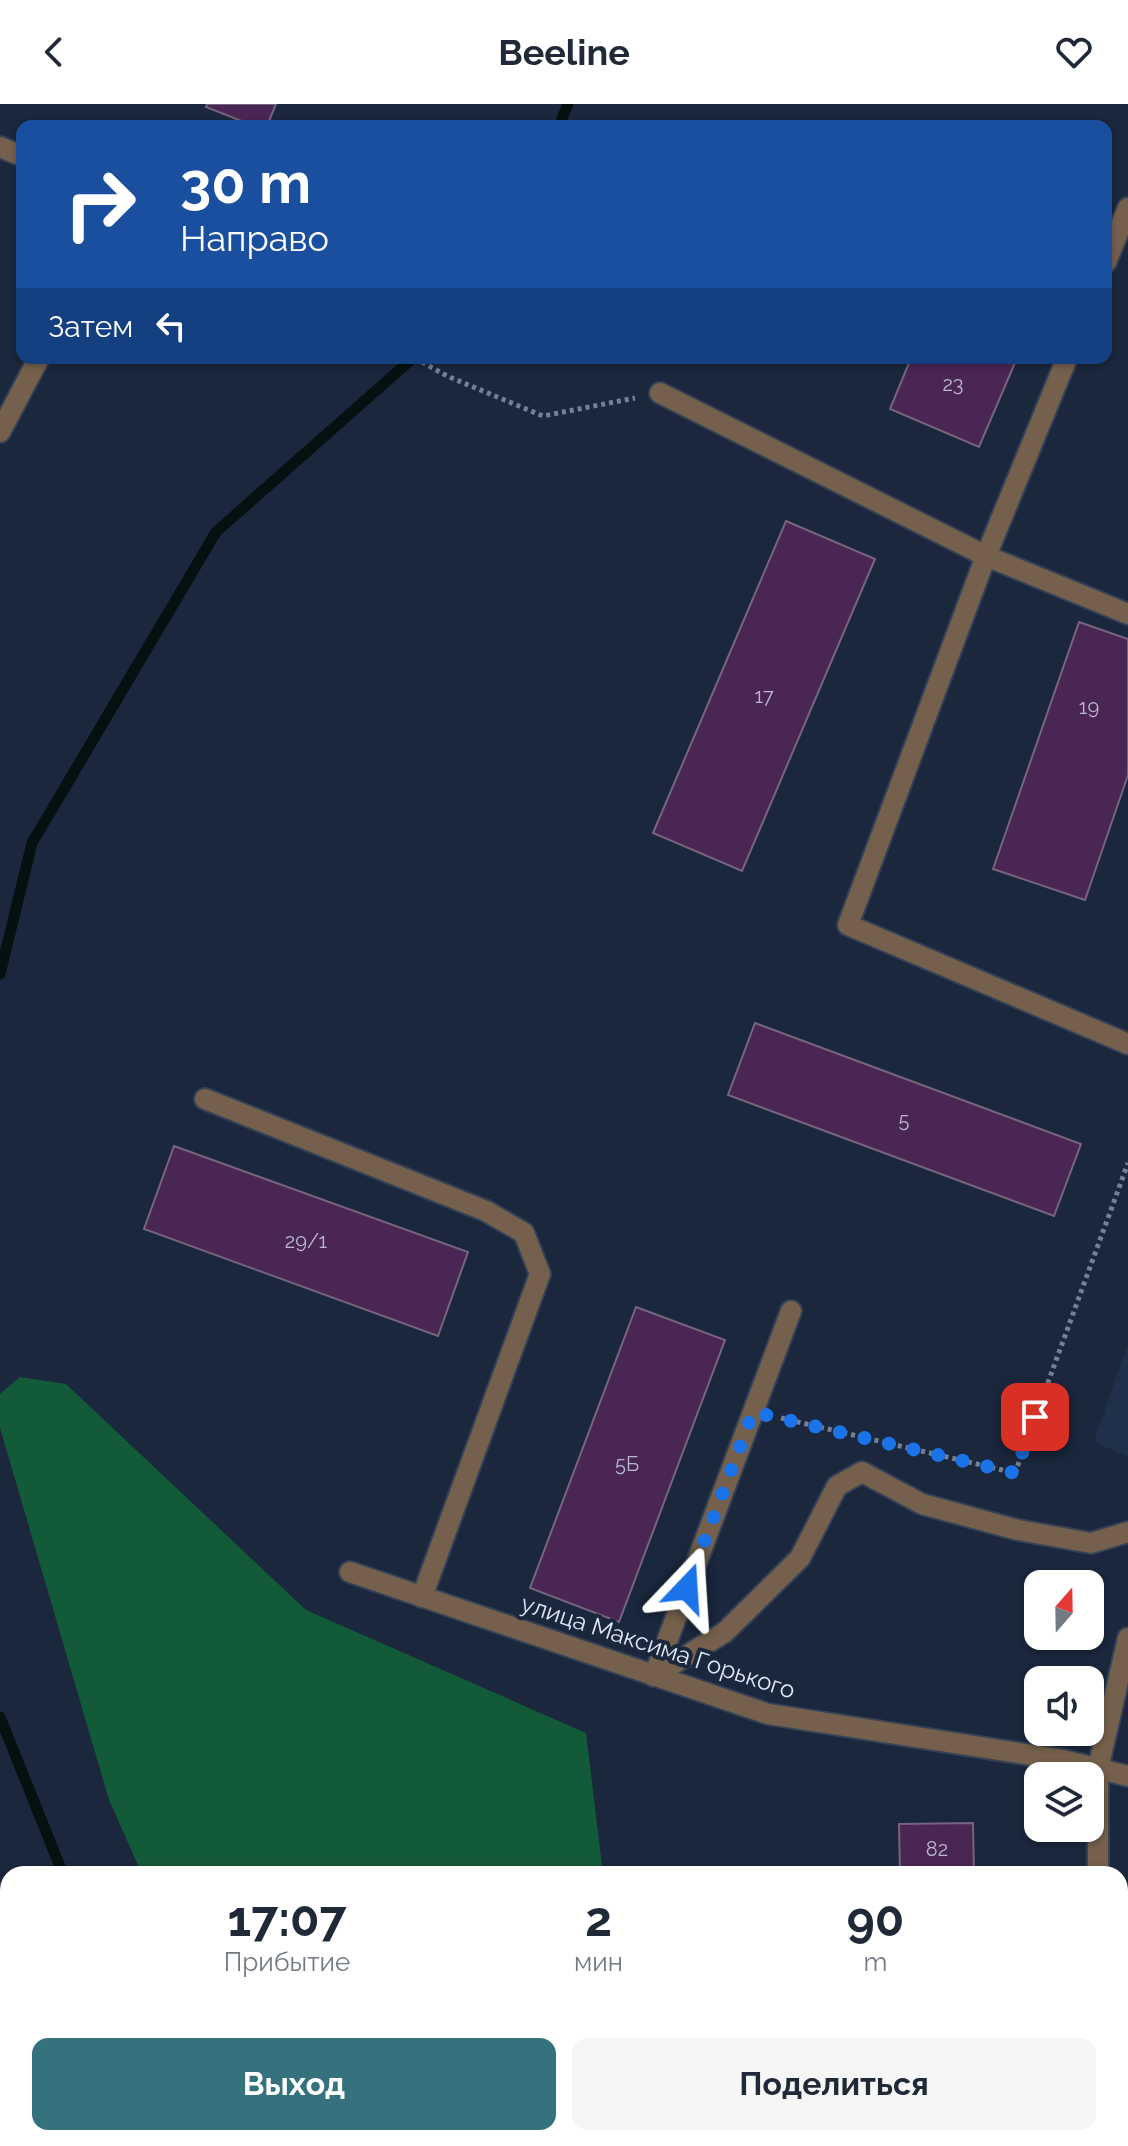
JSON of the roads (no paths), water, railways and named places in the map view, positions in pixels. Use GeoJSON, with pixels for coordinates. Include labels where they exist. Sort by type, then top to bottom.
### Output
{"type":"FeatureCollection","features":[{"type":"Feature","properties":{"kind":"street"},"geometry":{"type":"LineString","coordinates":[[1112,247],[1128,208]]}},
{"type":"Feature","properties":{"kind":"street"},"geometry":{"type":"LineString","coordinates":[[0,432],[36,364]]}},
{"type":"Feature","properties":{"kind":"street"},"geometry":{"type":"LineString","coordinates":[[1065,364],[986,556],[848,925],[1128,1044]]}},
{"type":"Feature","properties":{"kind":"street"},"geometry":{"type":"LineString","coordinates":[[660,393],[986,556],[1128,614]]}},
{"type":"Feature","properties":{"kind":"street"},"geometry":{"type":"LineString","coordinates":[[205,1099],[486,1211],[524,1233],[540,1274],[422,1597]]}},
{"type":"Feature","properties":{"kind":"street"},"geometry":{"type":"LineString","coordinates":[[654,1676],[791,1311]]}},
{"type":"Feature","properties":{"kind":"street"},"geometry":{"type":"LineString","coordinates":[[654,1676],[725,1632],[800,1558],[837,1486],[862,1472],[922,1504],[1018,1530],[1091,1543],[1128,1532]]}},
{"type":"Feature","properties":{"kind":"street","name":"улица Максима Горького"},"geometry":{"type":"LineString","coordinates":[[350,1572],[768,1714],[1071,1762]]}},
{"type":"Feature","properties":{"kind":"street"},"geometry":{"type":"LineString","coordinates":[[1100,1762],[1128,1638]]}},
{"type":"Feature","properties":{"kind":"street","name":"улица Максима Горького"},"geometry":{"type":"LineString","coordinates":[[1104,1770],[1128,1776]]}},
{"type":"Feature","properties":{"kind":"street"},"geometry":{"type":"LineString","coordinates":[[1098,1842],[1098,1866]]}},
{"type":"Feature","properties":{"kind":"waterway"},"geometry":{"type":"LineString","coordinates":[[561,120],[568,104]]}},
{"type":"Feature","properties":{"kind":"waterway"},"geometry":{"type":"LineString","coordinates":[[0,974],[32,843],[216,532],[406,364]]}},
{"type":"Feature","properties":{"kind":"waterway"},"geometry":{"type":"LineString","coordinates":[[0,1717],[60,1866]]}}]}
